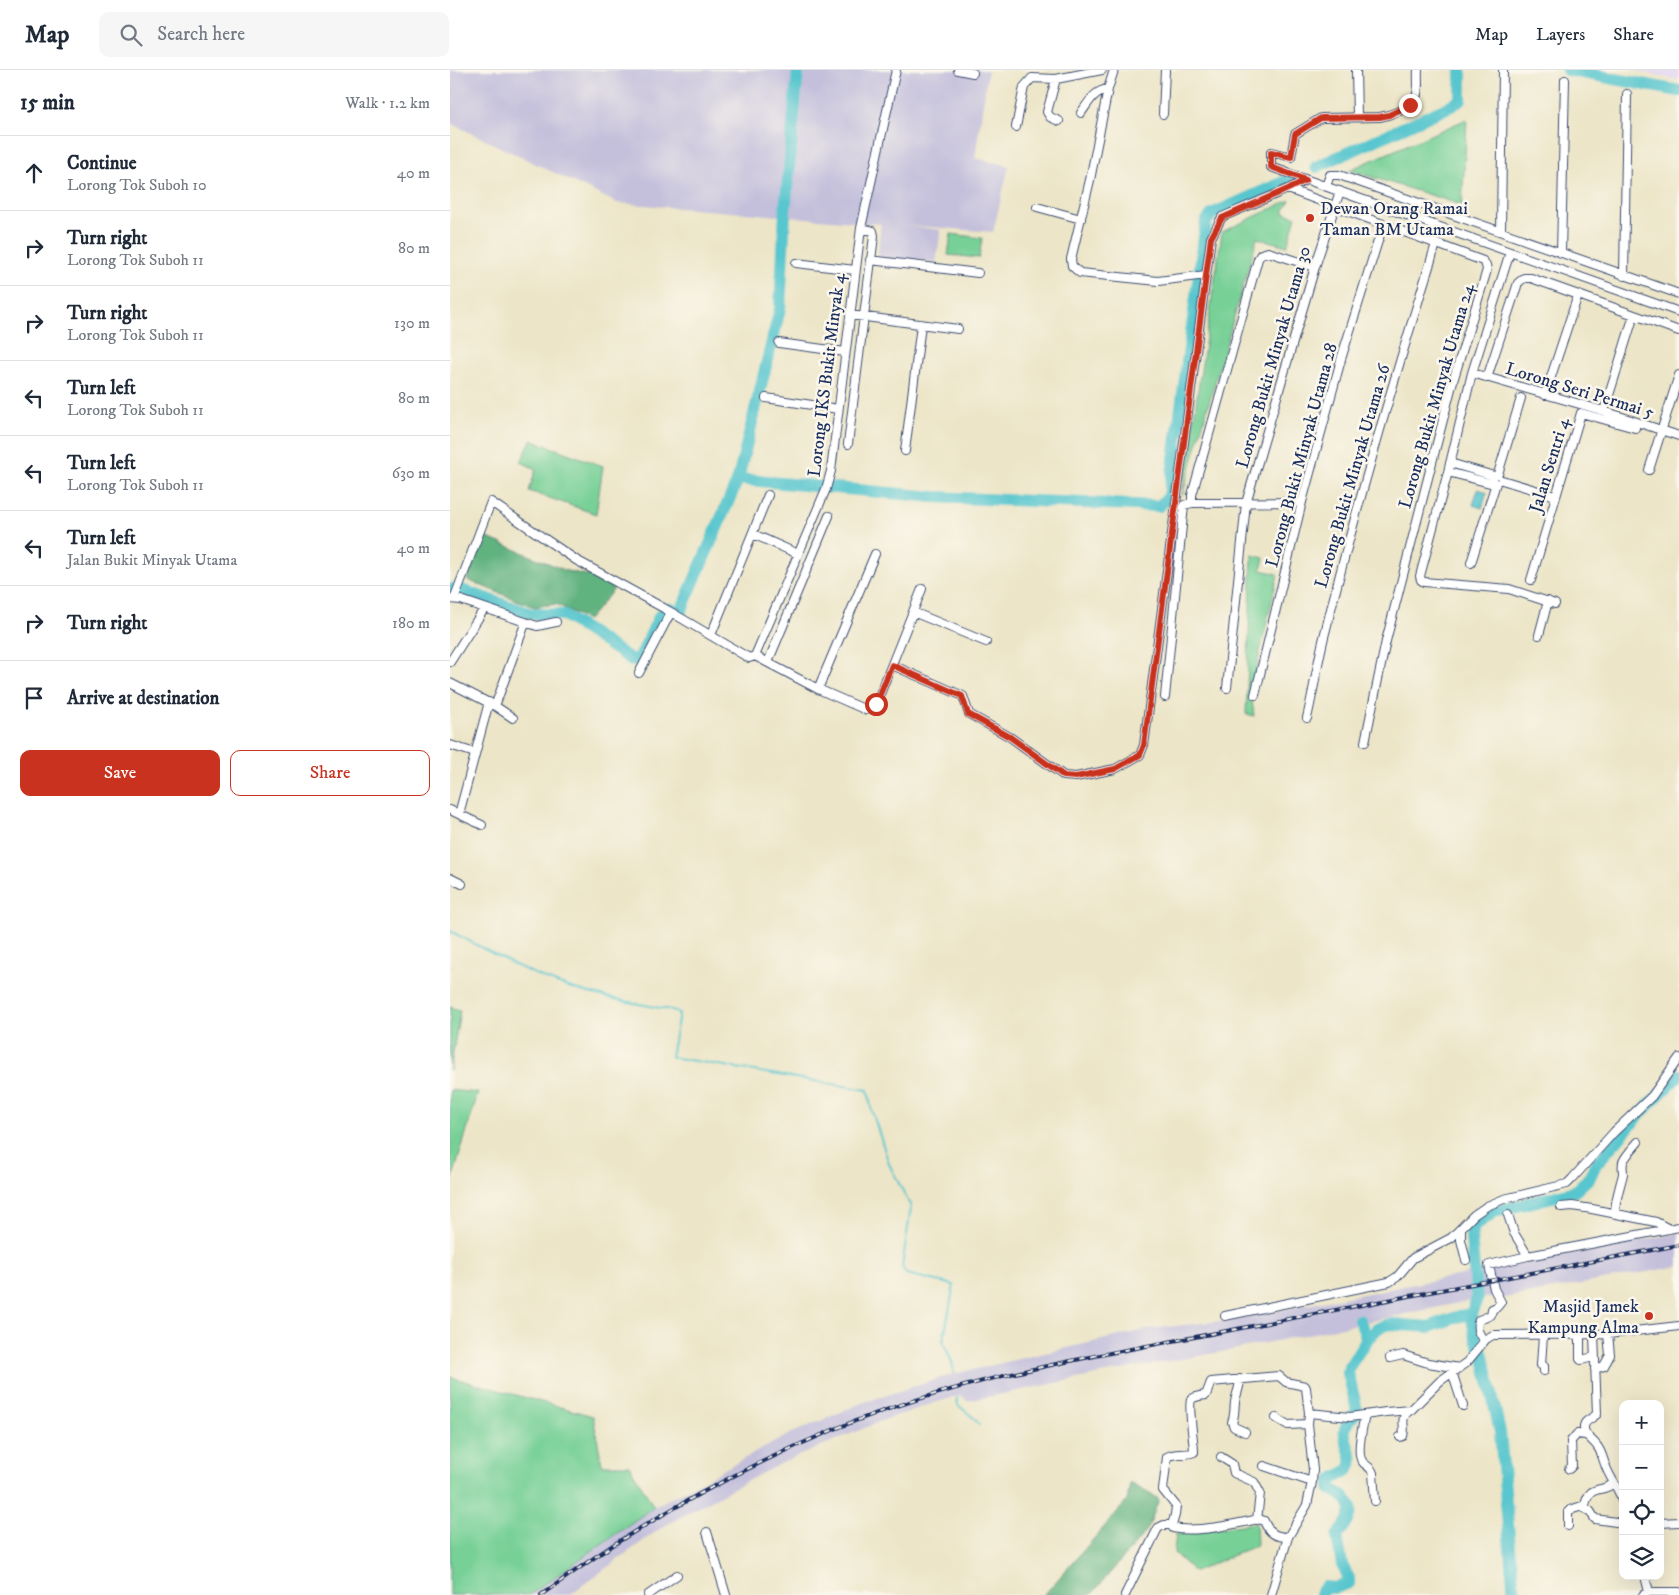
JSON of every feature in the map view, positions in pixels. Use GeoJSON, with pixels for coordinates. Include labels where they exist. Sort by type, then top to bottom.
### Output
{"type":"FeatureCollection","features":[{"type":"Feature","properties":{"kind":"street","name":"Lorong IKS Bukit Minyak 4"},"geometry":{"type":"LineString","coordinates":[[752,657],[820,506],[831,471],[861,228],[896,70]]}},
{"type":"Feature","properties":{"kind":"street"},"geometry":{"type":"LineString","coordinates":[[958,70],[973,73]]}},
{"type":"Feature","properties":{"kind":"street"},"geometry":{"type":"LineString","coordinates":[[1016,127],[1024,87],[1032,78],[1056,79],[1102,70]]}},
{"type":"Feature","properties":{"kind":"street"},"geometry":{"type":"LineString","coordinates":[[1114,70],[1108,89],[1071,259],[1072,266],[1080,274],[1158,281],[1201,276]]}},
{"type":"Feature","properties":{"kind":"street"},"geometry":{"type":"LineString","coordinates":[[1163,114],[1166,70]]}},
{"type":"Feature","properties":{"kind":"street"},"geometry":{"type":"LineString","coordinates":[[1356,70],[1357,117]]}},
{"type":"Feature","properties":{"kind":"street"},"geometry":{"type":"LineString","coordinates":[[1418,70],[1417,93],[1415,100],[1410,105],[1380,117],[1321,118],[1295,134],[1291,157],[1271,152],[1271,167],[1679,312]]}},
{"type":"Feature","properties":{"kind":"street"},"geometry":{"type":"LineString","coordinates":[[1501,231],[1503,70]]}},
{"type":"Feature","properties":{"kind":"street"},"geometry":{"type":"LineString","coordinates":[[1056,79],[1047,112],[1050,117],[1059,121]]}},
{"type":"Feature","properties":{"kind":"street"},"geometry":{"type":"LineString","coordinates":[[1561,254],[1564,80]]}},
{"type":"Feature","properties":{"kind":"street"},"geometry":{"type":"LineString","coordinates":[[1082,113],[1094,95],[1108,89]]}},
{"type":"Feature","properties":{"kind":"street"},"geometry":{"type":"LineString","coordinates":[[1624,276],[1627,94]]}},
{"type":"Feature","properties":{"kind":"street"},"geometry":{"type":"LineString","coordinates":[[1326,186],[1330,175],[1339,175],[1679,294]]}},
{"type":"Feature","properties":{"kind":"street"},"geometry":{"type":"LineString","coordinates":[[892,665],[962,696],[968,714],[1024,746],[1064,776],[1076,777],[1115,769],[1140,755],[1144,745],[1201,276],[1211,238],[1222,218],[1306,180]]}},
{"type":"Feature","properties":{"kind":"street","name":"Lorong Bukit Minyak Utama 24"},"geometry":{"type":"LineString","coordinates":[[1288,189],[1483,261],[1487,270],[1457,368],[1387,638],[1365,742]]}},
{"type":"Feature","properties":{"kind":"street","name":"Lorong Bukit Minyak Utama 30"},"geometry":{"type":"LineString","coordinates":[[1227,688],[1246,503],[1315,267],[1340,191]]}},
{"type":"Feature","properties":{"kind":"street"},"geometry":{"type":"LineString","coordinates":[[1037,207],[1081,220]]}},
{"type":"Feature","properties":{"kind":"street","name":"Lorong Bukit Minyak Utama 28"},"geometry":{"type":"LineString","coordinates":[[1255,695],[1302,502],[1342,356],[1383,225]]}},
{"type":"Feature","properties":{"kind":"street"},"geometry":{"type":"LineString","coordinates":[[848,444],[873,231],[861,228]]}},
{"type":"Feature","properties":{"kind":"street","name":"Lorong Bukit Minyak Utama 26"},"geometry":{"type":"LineString","coordinates":[[1308,718],[1325,630],[1403,350],[1436,244]]}},
{"type":"Feature","properties":{"kind":"street"},"geometry":{"type":"LineString","coordinates":[[1192,503],[1192,495],[1258,259],[1261,254],[1268,252],[1315,267]]}},
{"type":"Feature","properties":{"kind":"street"},"geometry":{"type":"LineString","coordinates":[[1510,252],[1472,373],[1420,576],[1424,582],[1509,589],[1552,603],[1539,635]]}},
{"type":"Feature","properties":{"kind":"street"},"geometry":{"type":"LineString","coordinates":[[870,260],[978,274]]}},
{"type":"Feature","properties":{"kind":"street"},"geometry":{"type":"LineString","coordinates":[[796,262],[855,270]]}},
{"type":"Feature","properties":{"kind":"street"},"geometry":{"type":"LineString","coordinates":[[1487,378],[1520,280],[1531,278],[1679,331]]}},
{"type":"Feature","properties":{"kind":"street"},"geometry":{"type":"LineString","coordinates":[[1545,395],[1578,295]]}},
{"type":"Feature","properties":{"kind":"street"},"geometry":{"type":"LineString","coordinates":[[1604,411],[1634,315]]}},
{"type":"Feature","properties":{"kind":"street"},"geometry":{"type":"LineString","coordinates":[[850,316],[958,329]]}},
{"type":"Feature","properties":{"kind":"street"},"geometry":{"type":"LineString","coordinates":[[906,451],[921,325]]}},
{"type":"Feature","properties":{"kind":"street"},"geometry":{"type":"LineString","coordinates":[[779,343],[845,352]]}},
{"type":"Feature","properties":{"kind":"street","name":"Lorong Seri Permai 5"},"geometry":{"type":"LineString","coordinates":[[1457,368],[1604,411],[1679,436]]}},
{"type":"Feature","properties":{"kind":"street"},"geometry":{"type":"LineString","coordinates":[[1649,470],[1679,375]]}},
{"type":"Feature","properties":{"kind":"street"},"geometry":{"type":"LineString","coordinates":[[766,398],[838,409]]}},
{"type":"Feature","properties":{"kind":"street"},"geometry":{"type":"LineString","coordinates":[[1471,564],[1521,398]]}},
{"type":"Feature","properties":{"kind":"street","name":"Jalan Sentri 4"},"geometry":{"type":"LineString","coordinates":[[1530,580],[1581,413],[1635,428]]}},
{"type":"Feature","properties":{"kind":"street"},"geometry":{"type":"LineString","coordinates":[[1450,463],[1555,496]]}},
{"type":"Feature","properties":{"kind":"street"},"geometry":{"type":"LineString","coordinates":[[1448,472],[1490,483],[1497,479]]}},
{"type":"Feature","properties":{"kind":"street"},"geometry":{"type":"LineString","coordinates":[[711,635],[768,495]]}},
{"type":"Feature","properties":{"kind":"street"},"geometry":{"type":"LineString","coordinates":[[556,622],[542,626],[525,624],[453,597],[491,502],[576,560],[711,635],[752,657],[768,662],[818,689],[866,710],[869,710],[876,704],[922,589]]}},
{"type":"Feature","properties":{"kind":"street"},"geometry":{"type":"LineString","coordinates":[[1165,696],[1184,505],[1192,503],[1302,502]]}},
{"type":"Feature","properties":{"kind":"street"},"geometry":{"type":"LineString","coordinates":[[768,662],[829,516]]}},
{"type":"Feature","properties":{"kind":"street"},"geometry":{"type":"LineString","coordinates":[[752,534],[798,554]]}},
{"type":"Feature","properties":{"kind":"street"},"geometry":{"type":"LineString","coordinates":[[818,689],[875,554]]}},
{"type":"Feature","properties":{"kind":"street"},"geometry":{"type":"LineString","coordinates":[[450,662],[484,609]]}},
{"type":"Feature","properties":{"kind":"street"},"geometry":{"type":"LineString","coordinates":[[639,673],[668,610]]}},
{"type":"Feature","properties":{"kind":"street"},"geometry":{"type":"LineString","coordinates":[[913,612],[986,642]]}},
{"type":"Feature","properties":{"kind":"street"},"geometry":{"type":"LineString","coordinates":[[459,814],[475,754],[492,704],[525,624]]}},
{"type":"Feature","properties":{"kind":"street"},"geometry":{"type":"LineString","coordinates":[[450,683],[492,704],[513,718]]}},
{"type":"Feature","properties":{"kind":"street"},"geometry":{"type":"LineString","coordinates":[[450,745],[475,754]]}},
{"type":"Feature","properties":{"kind":"street"},"geometry":{"type":"LineString","coordinates":[[450,810],[482,825]]}},
{"type":"Feature","properties":{"kind":"street"},"geometry":{"type":"LineString","coordinates":[[450,878],[462,884]]}},
{"type":"Feature","properties":{"kind":"street"},"geometry":{"type":"LineString","coordinates":[[1225,1316],[1389,1282],[1397,1277],[1414,1258],[1451,1238],[1474,1215],[1487,1206],[1504,1199],[1560,1186],[1572,1179],[1614,1132],[1652,1096],[1679,1058]]}},
{"type":"Feature","properties":{"kind":"street"},"geometry":{"type":"LineString","coordinates":[[1615,1213],[1615,1203],[1619,1195],[1619,1186],[1623,1172],[1622,1163],[1638,1142]]}},
{"type":"Feature","properties":{"kind":"street"},"geometry":{"type":"LineString","coordinates":[[1561,1207],[1572,1206],[1615,1213],[1656,1222],[1669,1229]]}},
{"type":"Feature","properties":{"kind":"street"},"geometry":{"type":"LineString","coordinates":[[1508,1215],[1514,1233],[1528,1256]]}},
{"type":"Feature","properties":{"kind":"street"},"geometry":{"type":"LineString","coordinates":[[1484,1341],[1478,1324],[1481,1319],[1491,1315],[1492,1309],[1501,1302],[1494,1289],[1489,1265],[1679,1227]]}},
{"type":"Feature","properties":{"kind":"street"},"geometry":{"type":"LineString","coordinates":[[1461,1229],[1466,1260]]}},
{"type":"Feature","properties":{"kind":"street"},"geometry":{"type":"LineString","coordinates":[[1400,1437],[1403,1436],[1404,1431],[1404,1415],[1440,1381],[1467,1362],[1484,1341],[1493,1336],[1608,1334],[1679,1326]]}},
{"type":"Feature","properties":{"kind":"street"},"geometry":{"type":"LineString","coordinates":[[1594,1334],[1597,1414],[1587,1420],[1584,1425],[1584,1432],[1601,1452],[1606,1468],[1619,1491]]}},
{"type":"Feature","properties":{"kind":"street"},"geometry":{"type":"LineString","coordinates":[[1595,1369],[1604,1366],[1609,1357],[1608,1334]]}},
{"type":"Feature","properties":{"kind":"street"},"geometry":{"type":"LineString","coordinates":[[1543,1335],[1541,1365],[1544,1366],[1544,1371]]}},
{"type":"Feature","properties":{"kind":"street"},"geometry":{"type":"LineString","coordinates":[[1580,1335],[1580,1359],[1594,1357]]}},
{"type":"Feature","properties":{"kind":"street"},"geometry":{"type":"LineString","coordinates":[[1390,1358],[1403,1355],[1456,1370]]}},
{"type":"Feature","properties":{"kind":"street"},"geometry":{"type":"LineString","coordinates":[[1456,1370],[1463,1406]]}},
{"type":"Feature","properties":{"kind":"street"},"geometry":{"type":"LineString","coordinates":[[1172,1526],[1176,1515],[1176,1506],[1165,1495],[1163,1490],[1166,1462],[1167,1457],[1172,1455],[1194,1452],[1190,1409],[1191,1400],[1195,1396],[1206,1395],[1211,1382],[1279,1376],[1286,1382],[1305,1386],[1309,1413],[1308,1424],[1313,1470],[1312,1482],[1307,1505],[1288,1537],[1271,1595]]}},
{"type":"Feature","properties":{"kind":"street"},"geometry":{"type":"LineString","coordinates":[[1240,1379],[1240,1388],[1235,1402],[1235,1413],[1232,1422],[1234,1427],[1245,1432]]}},
{"type":"Feature","properties":{"kind":"street"},"geometry":{"type":"LineString","coordinates":[[1309,1413],[1350,1417],[1411,1410]]}},
{"type":"Feature","properties":{"kind":"street"},"geometry":{"type":"LineString","coordinates":[[1364,1416],[1360,1458],[1372,1469],[1375,1502]]}},
{"type":"Feature","properties":{"kind":"street"},"geometry":{"type":"LineString","coordinates":[[1276,1418],[1288,1425],[1308,1424]]}},
{"type":"Feature","properties":{"kind":"street"},"geometry":{"type":"LineString","coordinates":[[1569,1469],[1572,1466],[1573,1460],[1571,1441],[1578,1434],[1586,1435]]}},
{"type":"Feature","properties":{"kind":"street"},"geometry":{"type":"LineString","coordinates":[[1221,1457],[1232,1464],[1234,1473],[1254,1482],[1260,1493],[1257,1520]]}},
{"type":"Feature","properties":{"kind":"street"},"geometry":{"type":"LineString","coordinates":[[1264,1466],[1312,1482]]}},
{"type":"Feature","properties":{"kind":"street"},"geometry":{"type":"LineString","coordinates":[[1568,1526],[1568,1512],[1570,1510],[1585,1505],[1588,1495],[1597,1488],[1610,1487],[1614,1483]]}},
{"type":"Feature","properties":{"kind":"street"},"geometry":{"type":"LineString","coordinates":[[1581,1507],[1590,1511],[1595,1519],[1619,1522]]}},
{"type":"Feature","properties":{"kind":"street"},"geometry":{"type":"LineString","coordinates":[[1124,1595],[1158,1528],[1172,1526],[1173,1528],[1184,1530],[1218,1527],[1257,1520],[1264,1521],[1268,1530],[1274,1534],[1288,1537]]}},
{"type":"Feature","properties":{"kind":"street"},"geometry":{"type":"LineString","coordinates":[[1664,1523],[1679,1522]]}},
{"type":"Feature","properties":{"kind":"street"},"geometry":{"type":"LineString","coordinates":[[708,1532],[726,1595]]}},
{"type":"Feature","properties":{"kind":"street"},"geometry":{"type":"LineString","coordinates":[[648,1595],[677,1574]]}},
{"type":"Feature","properties":{"kind":"street"},"geometry":{"type":"LineString","coordinates":[[1644,1580],[1646,1593],[1679,1592]]}},
{"type":"Feature","properties":{"kind":"shaded area"},"geometry":{"type":"Polygon","coordinates":[[[450,70],[988,70],[975,158],[1009,166],[993,232],[903,225],[941,230],[936,262],[880,257],[878,253],[881,224],[617,203],[450,123],[450,70]]]}},
{"type":"Feature","properties":{"kind":"shaded area"},"geometry":{"type":"Polygon","coordinates":[[[1631,70],[1679,70],[1679,80],[1631,70]]]}},
{"type":"Feature","properties":{"kind":"shaded area"},"geometry":{"type":"Polygon","coordinates":[[[1679,1233],[1679,1266],[1505,1298],[1483,1298],[1232,1350],[967,1401],[961,1395],[934,1403],[881,1421],[784,1462],[724,1493],[661,1528],[569,1595],[529,1595],[654,1507],[790,1434],[862,1403],[950,1375],[1149,1329],[1229,1320],[1679,1233]]]}},
{"type":"Feature","properties":{"kind":"green space"},"geometry":{"type":"Polygon","coordinates":[[[1467,119],[1462,205],[1349,170],[1467,119]]]}},
{"type":"Feature","properties":{"kind":"green space"},"geometry":{"type":"Polygon","coordinates":[[[1290,200],[1283,212],[1296,217],[1287,246],[1257,238],[1182,496],[1222,232],[1290,200]]]}},
{"type":"Feature","properties":{"kind":"green space"},"geometry":{"type":"Polygon","coordinates":[[[951,234],[982,238],[979,258],[948,255],[951,234]]]}},
{"type":"Feature","properties":{"kind":"green space"},"geometry":{"type":"Polygon","coordinates":[[[531,440],[603,466],[596,514],[529,491],[536,469],[521,462],[531,440]]]}},
{"type":"Feature","properties":{"kind":"green space"},"geometry":{"type":"Polygon","coordinates":[[[483,536],[567,571],[592,576],[614,589],[588,620],[556,604],[534,607],[467,580],[483,536]]]}},
{"type":"Feature","properties":{"kind":"green space"},"geometry":{"type":"Polygon","coordinates":[[[1252,555],[1264,558],[1261,570],[1278,574],[1251,691],[1254,716],[1246,714],[1252,555]]]}},
{"type":"Feature","properties":{"kind":"green space"},"geometry":{"type":"Polygon","coordinates":[[[450,1007],[460,1010],[450,1071],[450,1007]]]}},
{"type":"Feature","properties":{"kind":"green space"},"geometry":{"type":"Polygon","coordinates":[[[450,1090],[478,1093],[450,1187],[450,1090]]]}},
{"type":"Feature","properties":{"kind":"green space"},"geometry":{"type":"Polygon","coordinates":[[[450,1377],[593,1416],[602,1465],[629,1465],[654,1507],[529,1595],[450,1595],[450,1377]]]}},
{"type":"Feature","properties":{"kind":"green space"},"geometry":{"type":"Polygon","coordinates":[[[1130,1483],[1159,1499],[1148,1529],[1091,1595],[1044,1595],[1127,1501],[1130,1483]]]}},
{"type":"Feature","properties":{"kind":"green space"},"geometry":{"type":"Polygon","coordinates":[[[1256,1523],[1257,1545],[1194,1572],[1174,1553],[1176,1534],[1256,1523]]]}},
{"type":"Feature","properties":{"kind":"water"},"geometry":{"type":"Polygon","coordinates":[[[1478,489],[1487,492],[1482,508],[1473,505],[1478,489]]]}},
{"type":"Feature","properties":{"kind":"waterway"},"geometry":{"type":"LineString","coordinates":[[450,589],[459,589],[531,614],[564,615],[632,660],[639,659],[660,615],[669,609],[681,611],[738,479],[780,309],[785,212],[798,70]]}},
{"type":"Feature","properties":{"kind":"waterway"},"geometry":{"type":"LineString","coordinates":[[1316,167],[1461,100],[1461,70]]}},
{"type":"Feature","properties":{"kind":"waterway"},"geometry":{"type":"LineString","coordinates":[[1567,70],[1679,91]]}},
{"type":"Feature","properties":{"kind":"waterway"},"geometry":{"type":"LineString","coordinates":[[738,479],[934,497],[1159,506],[1169,497],[1206,222],[1212,214],[1288,180]]}},
{"type":"Feature","properties":{"kind":"waterway"},"geometry":{"type":"LineString","coordinates":[[450,931],[493,954],[568,987],[608,998],[676,1011],[679,1014],[671,1057],[868,1090],[871,1108],[889,1164],[911,1207],[902,1267],[906,1274],[954,1285],[943,1342],[952,1362],[954,1374]]}},
{"type":"Feature","properties":{"kind":"waterway"},"geometry":{"type":"LineString","coordinates":[[1320,1595],[1325,1587],[1335,1588],[1349,1583],[1349,1578],[1342,1565],[1337,1536],[1349,1519],[1351,1509],[1347,1500],[1330,1488],[1332,1480],[1344,1473],[1351,1463],[1345,1438],[1345,1429],[1357,1410],[1348,1373],[1349,1367],[1366,1341],[1377,1329],[1390,1324],[1429,1327],[1471,1314],[1477,1299],[1471,1237],[1473,1227],[1494,1212],[1575,1191],[1590,1177],[1596,1164],[1643,1111],[1679,1075]]}},
{"type":"Feature","properties":{"kind":"waterway"},"geometry":{"type":"LineString","coordinates":[[1471,1314],[1476,1338],[1484,1358],[1500,1432],[1514,1595]]}},
{"type":"Feature","properties":{"kind":"waterway"},"geometry":{"type":"LineString","coordinates":[[1359,1320],[1365,1333],[1366,1341]]}},
{"type":"Feature","properties":{"kind":"waterway"},"geometry":{"type":"LineString","coordinates":[[957,1398],[958,1405],[975,1419],[979,1425]]}},
{"type":"Feature","properties":{"kind":"railway"},"geometry":{"type":"LineString","coordinates":[[541,1595],[621,1540],[726,1480],[780,1453],[835,1429],[928,1396],[1023,1371],[1071,1361],[1679,1245]]}},
{"type":"Feature","properties":{"kind":"place","name":"Dewan Orang Ramai Taman BM Utama"},"geometry":{"type":"Point","coordinates":[1310,218]}},
{"type":"Feature","properties":{"kind":"place","name":"Masjid Jamek Kampung Alma"},"geometry":{"type":"Point","coordinates":[1649,1316]}},
{"type":"Feature","properties":{"kind":"route"},"geometry":{"type":"LineString","coordinates":[[876,704],[892,665],[962,696],[968,714],[1010,737],[1064,776],[1076,777],[1115,769],[1140,755],[1144,745],[1211,238],[1222,218],[1306,180],[1271,167],[1271,152],[1291,157],[1295,134],[1321,118],[1380,117],[1410,105]]}}]}
